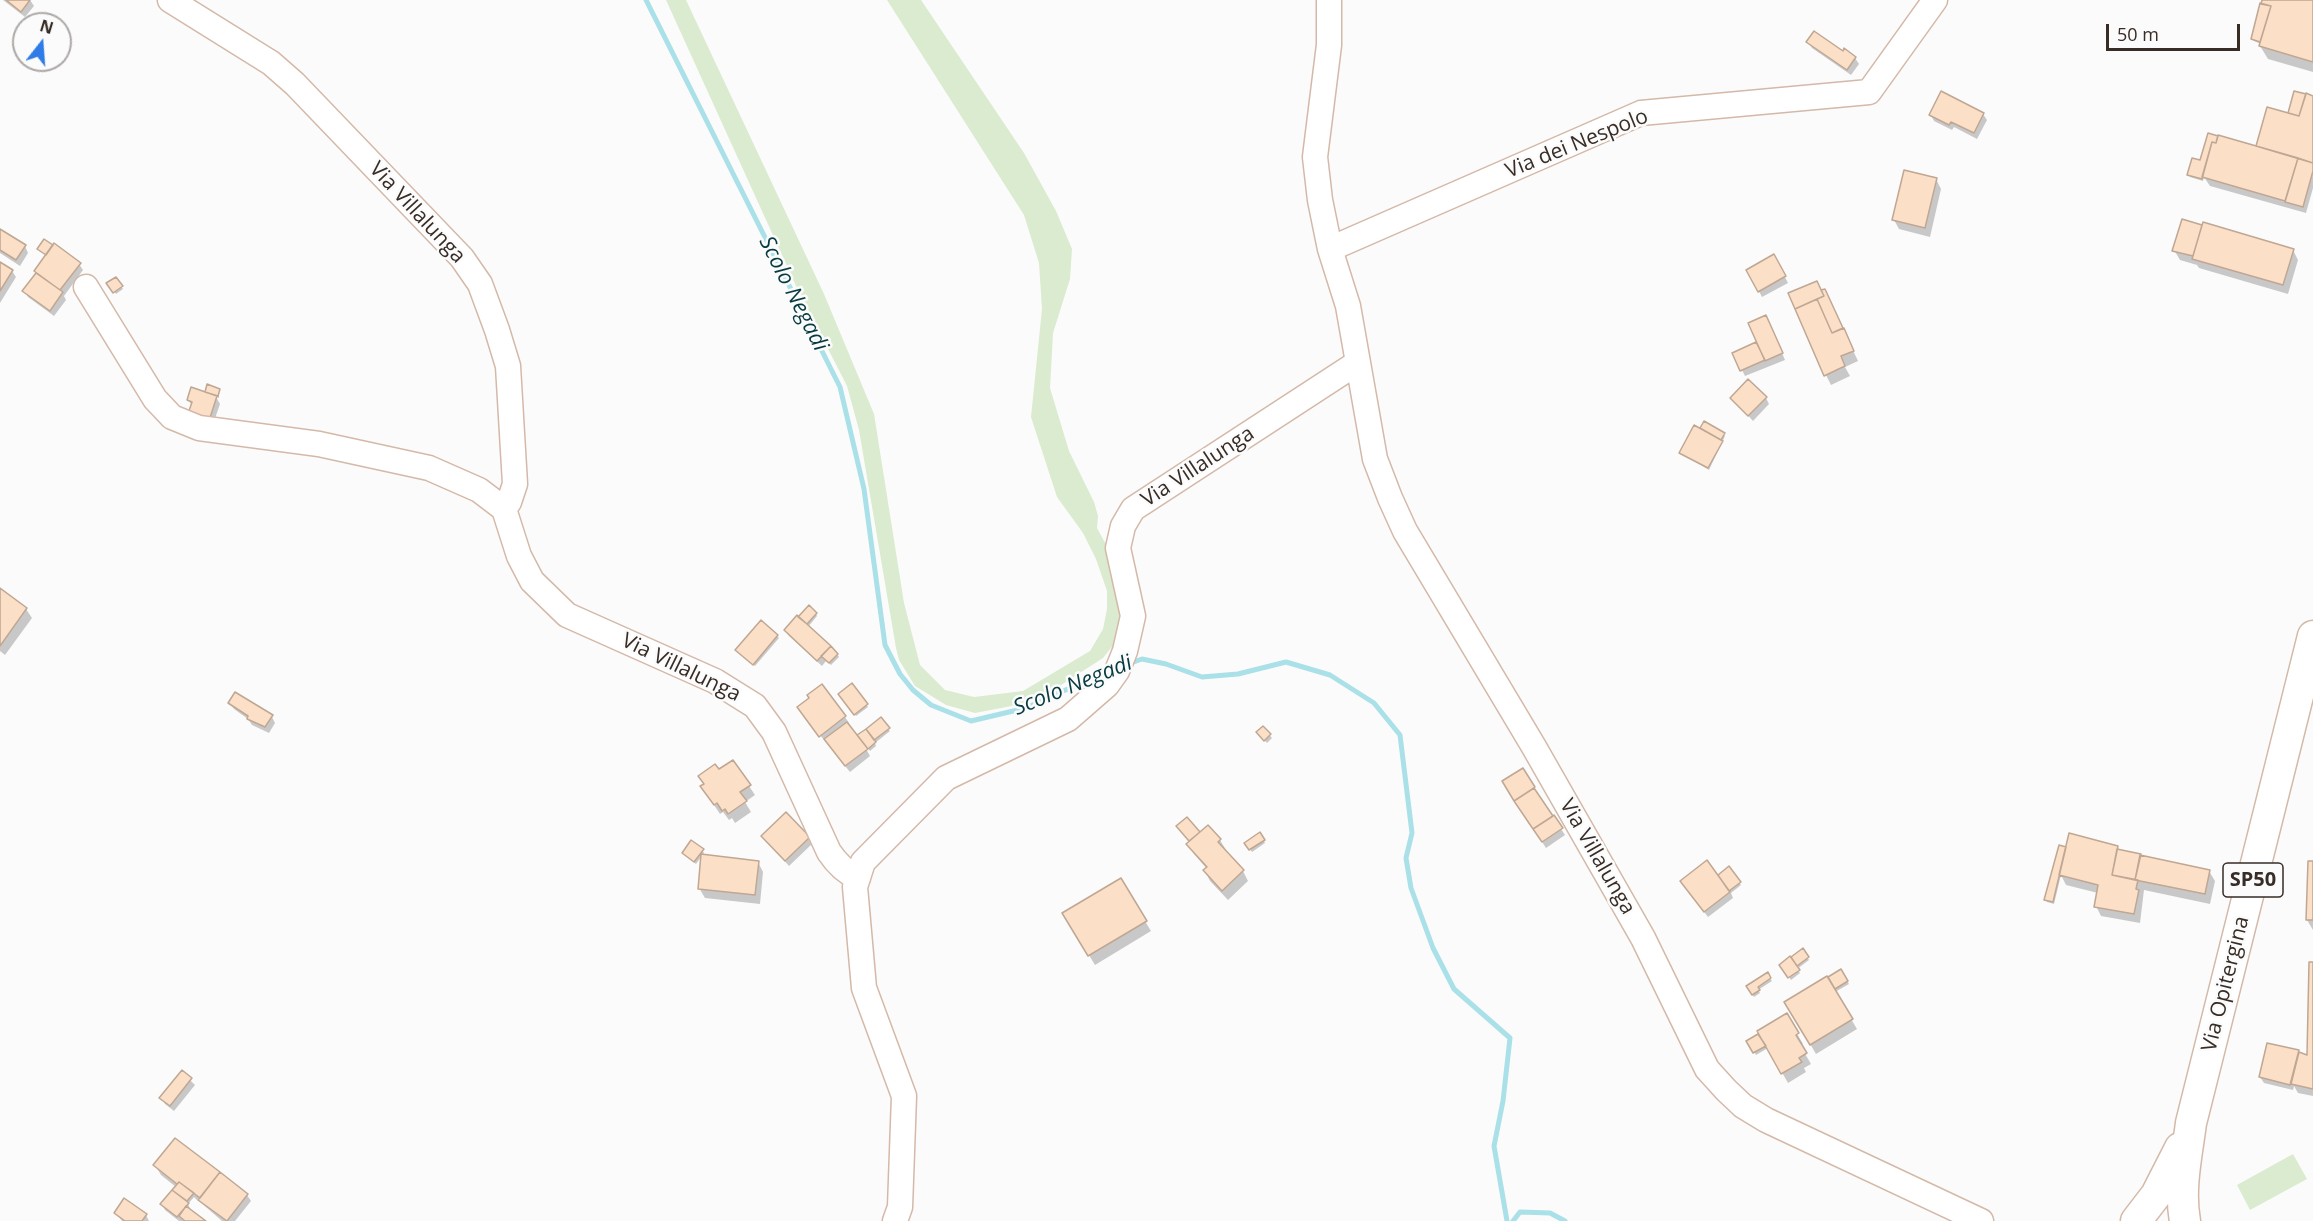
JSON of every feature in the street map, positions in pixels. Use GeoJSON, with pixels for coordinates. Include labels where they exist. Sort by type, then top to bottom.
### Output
{"type":"FeatureCollection","features":[{"type":"Feature","properties":{"kind":"main road","name":"Via Opitergina"},"geometry":{"type":"LineString","coordinates":[[2185,1221],[2184,1177],[2191,1123],[2313,636]]}},
{"type":"Feature","properties":{"kind":"main road","name":"Via Opitergina"},"geometry":{"type":"LineString","coordinates":[[2136,1221],[2169,1174],[2191,1123]]}},
{"type":"Feature","properties":{"kind":"street","name":"Via Villalunga"},"geometry":{"type":"LineString","coordinates":[[170,0],[271,63],[295,84],[462,258],[480,284],[508,366],[514,484],[509,502],[504,509],[519,556],[532,581],[567,615],[715,681],[755,706],[774,732],[829,852],[847,873],[858,878]]}},
{"type":"Feature","properties":{"kind":"street","name":"Via Villalunga"},"geometry":{"type":"LineString","coordinates":[[1329,0],[1329,45],[1315,157],[1320,200],[1330,249],[1348,306],[1375,459],[1405,531],[1534,747],[1643,938],[1707,1069],[1734,1098],[1766,1120],[1981,1221]]}},
{"type":"Feature","properties":{"kind":"street","name":"Via dei Nespolo"},"geometry":{"type":"LineString","coordinates":[[1330,249],[1641,113],[1869,92],[1935,0]]}},
{"type":"Feature","properties":{"kind":"street"},"geometry":{"type":"LineString","coordinates":[[86,287],[155,399],[172,417],[199,428],[319,444],[429,468],[479,490],[504,509]]}},
{"type":"Feature","properties":{"kind":"street","name":"Via Villalunga"},"geometry":{"type":"LineString","coordinates":[[896,1221],[900,1207],[904,1096],[864,988],[855,887],[863,862],[884,838],[946,778],[1068,719],[1107,685],[1118,671],[1133,616],[1118,548],[1123,526],[1133,509],[1357,363]]}},
{"type":"Feature","properties":{"kind":"green space"},"geometry":{"type":"Polygon","coordinates":[[[666,0],[686,0],[824,294],[874,414],[904,603],[920,665],[945,690],[974,697],[1023,691],[1090,651],[1103,629],[1107,609],[1107,591],[1096,559],[1083,533],[1057,497],[1031,417],[1042,309],[1039,263],[1024,215],[887,0],[921,0],[1024,153],[1056,211],[1072,249],[1070,279],[1053,333],[1050,388],[1069,451],[1094,502],[1098,516],[1097,528],[1109,550],[1122,606],[1115,643],[1103,658],[1058,687],[1022,704],[975,713],[946,705],[915,686],[899,660],[859,430],[847,386],[797,288],[666,0]]]}},
{"type":"Feature","properties":{"kind":"green space"},"geometry":{"type":"Polygon","coordinates":[[[2293,1154],[2307,1179],[2250,1210],[2237,1185],[2293,1154]]]}},
{"type":"Feature","properties":{"kind":"building"},"geometry":{"type":"Polygon","coordinates":[[[6,0],[30,0],[21,12],[6,0]]]}},
{"type":"Feature","properties":{"kind":"building"},"geometry":{"type":"Polygon","coordinates":[[[2262,0],[2313,0],[2313,62],[2259,46],[2271,6],[2261,4],[2262,0]]]}},
{"type":"Feature","properties":{"kind":"building"},"geometry":{"type":"Polygon","coordinates":[[[2260,3],[2271,6],[2260,42],[2251,39],[2260,3]]]}},
{"type":"Feature","properties":{"kind":"building"},"geometry":{"type":"Polygon","coordinates":[[[1814,31],[1856,57],[1847,70],[1806,42],[1814,31]]]}},
{"type":"Feature","properties":{"kind":"building"},"geometry":{"type":"Polygon","coordinates":[[[1941,91],[1984,113],[1974,133],[1951,122],[1949,125],[1929,115],[1941,91]]]}},
{"type":"Feature","properties":{"kind":"building"},"geometry":{"type":"Polygon","coordinates":[[[2294,91],[2306,94],[2299,116],[2288,113],[2294,91]]]}},
{"type":"Feature","properties":{"kind":"building"},"geometry":{"type":"Polygon","coordinates":[[[2306,93],[2313,96],[2313,163],[2256,146],[2267,107],[2299,116],[2306,93]]]}},
{"type":"Feature","properties":{"kind":"building"},"geometry":{"type":"Polygon","coordinates":[[[2208,133],[2218,136],[2216,143],[2212,142],[2202,179],[2187,175],[2192,158],[2200,160],[2208,133]]]}},
{"type":"Feature","properties":{"kind":"building"},"geometry":{"type":"Polygon","coordinates":[[[2218,135],[2298,158],[2285,201],[2202,177],[2212,142],[2216,143],[2218,135]]]}},
{"type":"Feature","properties":{"kind":"building"},"geometry":{"type":"Polygon","coordinates":[[[2298,158],[2313,163],[2303,207],[2285,202],[2298,158]]]}},
{"type":"Feature","properties":{"kind":"building"},"geometry":{"type":"Polygon","coordinates":[[[1904,170],[1937,178],[1925,228],[1892,220],[1904,170]]]}},
{"type":"Feature","properties":{"kind":"building"},"geometry":{"type":"Polygon","coordinates":[[[2182,219],[2202,225],[2193,256],[2172,251],[2182,219]]]}},
{"type":"Feature","properties":{"kind":"building"},"geometry":{"type":"Polygon","coordinates":[[[2203,222],[2294,249],[2283,285],[2192,259],[2203,222]]]}},
{"type":"Feature","properties":{"kind":"building"},"geometry":{"type":"Polygon","coordinates":[[[0,229],[26,245],[16,260],[0,250],[0,229]]]}},
{"type":"Feature","properties":{"kind":"building"},"geometry":{"type":"Polygon","coordinates":[[[44,239],[53,245],[46,255],[37,249],[44,239]]]}},
{"type":"Feature","properties":{"kind":"building"},"geometry":{"type":"Polygon","coordinates":[[[54,243],[81,263],[60,290],[34,271],[54,243]]]}},
{"type":"Feature","properties":{"kind":"building"},"geometry":{"type":"Polygon","coordinates":[[[1774,254],[1786,276],[1758,292],[1746,270],[1774,254]]]}},
{"type":"Feature","properties":{"kind":"building"},"geometry":{"type":"Polygon","coordinates":[[[0,262],[13,270],[0,291],[0,262]]]}},
{"type":"Feature","properties":{"kind":"building"},"geometry":{"type":"Polygon","coordinates":[[[36,273],[63,292],[50,311],[22,291],[36,273]]]}},
{"type":"Feature","properties":{"kind":"building"},"geometry":{"type":"Polygon","coordinates":[[[116,277],[123,286],[113,293],[106,283],[116,277]]]}},
{"type":"Feature","properties":{"kind":"building"},"geometry":{"type":"Polygon","coordinates":[[[1817,281],[1824,296],[1795,309],[1788,293],[1817,281]]]}},
{"type":"Feature","properties":{"kind":"building"},"geometry":{"type":"Polygon","coordinates":[[[1825,289],[1843,328],[1832,333],[1817,299],[1824,296],[1821,290],[1825,289]]]}},
{"type":"Feature","properties":{"kind":"building"},"geometry":{"type":"Polygon","coordinates":[[[1817,299],[1832,333],[1844,328],[1854,351],[1841,356],[1845,366],[1824,376],[1795,309],[1817,299]]]}},
{"type":"Feature","properties":{"kind":"building"},"geometry":{"type":"Polygon","coordinates":[[[1766,315],[1783,353],[1765,361],[1748,323],[1766,315]]]}},
{"type":"Feature","properties":{"kind":"building"},"geometry":{"type":"Polygon","coordinates":[[[1756,342],[1765,360],[1740,371],[1732,353],[1756,342]]]}},
{"type":"Feature","properties":{"kind":"building"},"geometry":{"type":"Polygon","coordinates":[[[1748,379],[1767,397],[1748,416],[1730,398],[1748,379]]]}},
{"type":"Feature","properties":{"kind":"building"},"geometry":{"type":"Polygon","coordinates":[[[207,384],[220,389],[218,396],[205,392],[207,384]]]}},
{"type":"Feature","properties":{"kind":"building"},"geometry":{"type":"Polygon","coordinates":[[[191,387],[217,396],[208,424],[187,417],[192,402],[187,400],[191,387]]]}},
{"type":"Feature","properties":{"kind":"building"},"geometry":{"type":"Polygon","coordinates":[[[1704,421],[1725,433],[1721,440],[1700,428],[1704,421]]]}},
{"type":"Feature","properties":{"kind":"building"},"geometry":{"type":"Polygon","coordinates":[[[1694,425],[1723,441],[1708,468],[1679,453],[1694,425]]]}},
{"type":"Feature","properties":{"kind":"building"},"geometry":{"type":"Polygon","coordinates":[[[0,588],[27,608],[0,646],[0,588]]]}},
{"type":"Feature","properties":{"kind":"building"},"geometry":{"type":"Polygon","coordinates":[[[809,605],[817,613],[807,624],[798,617],[809,605]]]}},
{"type":"Feature","properties":{"kind":"building"},"geometry":{"type":"Polygon","coordinates":[[[797,615],[831,646],[817,661],[784,630],[797,615]]]}},
{"type":"Feature","properties":{"kind":"building"},"geometry":{"type":"Polygon","coordinates":[[[761,620],[778,635],[753,665],[735,650],[761,620]]]}},
{"type":"Feature","properties":{"kind":"building"},"geometry":{"type":"Polygon","coordinates":[[[831,646],[838,654],[829,663],[821,656],[831,646]]]}},
{"type":"Feature","properties":{"kind":"building"},"geometry":{"type":"Polygon","coordinates":[[[852,683],[868,704],[854,715],[838,694],[852,683]]]}},
{"type":"Feature","properties":{"kind":"building"},"geometry":{"type":"Polygon","coordinates":[[[822,684],[846,716],[819,737],[797,707],[809,698],[807,695],[822,684]]]}},
{"type":"Feature","properties":{"kind":"building"},"geometry":{"type":"Polygon","coordinates":[[[235,692],[273,715],[265,727],[247,719],[248,716],[228,703],[235,692]]]}},
{"type":"Feature","properties":{"kind":"building"},"geometry":{"type":"Polygon","coordinates":[[[881,717],[890,728],[874,740],[866,729],[881,717]]]}},
{"type":"Feature","properties":{"kind":"building"},"geometry":{"type":"Polygon","coordinates":[[[847,722],[868,749],[845,766],[824,739],[847,722]]]}},
{"type":"Feature","properties":{"kind":"building"},"geometry":{"type":"Polygon","coordinates":[[[1263,726],[1271,734],[1264,741],[1256,732],[1263,726]]]}},
{"type":"Feature","properties":{"kind":"building"},"geometry":{"type":"Polygon","coordinates":[[[866,729],[876,742],[868,749],[857,735],[866,729]]]}},
{"type":"Feature","properties":{"kind":"building"},"geometry":{"type":"Polygon","coordinates":[[[733,760],[751,785],[740,792],[747,801],[728,814],[725,809],[722,811],[717,803],[714,805],[700,786],[704,784],[698,776],[715,764],[719,769],[733,760]]]}},
{"type":"Feature","properties":{"kind":"building"},"geometry":{"type":"Polygon","coordinates":[[[1523,768],[1535,787],[1514,801],[1502,781],[1523,768]]]}},
{"type":"Feature","properties":{"kind":"building"},"geometry":{"type":"Polygon","coordinates":[[[1534,788],[1553,816],[1533,829],[1514,801],[1534,788]]]}},
{"type":"Feature","properties":{"kind":"building"},"geometry":{"type":"Polygon","coordinates":[[[786,812],[810,837],[785,861],[761,836],[786,812]]]}},
{"type":"Feature","properties":{"kind":"building"},"geometry":{"type":"Polygon","coordinates":[[[1554,815],[1563,828],[1542,842],[1533,829],[1554,815]]]}},
{"type":"Feature","properties":{"kind":"building"},"geometry":{"type":"Polygon","coordinates":[[[1187,817],[1200,832],[1189,841],[1176,826],[1187,817]]]}},
{"type":"Feature","properties":{"kind":"building"},"geometry":{"type":"Polygon","coordinates":[[[1208,825],[1221,839],[1218,842],[1244,870],[1222,891],[1203,870],[1207,867],[1186,844],[1208,825]]]}},
{"type":"Feature","properties":{"kind":"building"},"geometry":{"type":"Polygon","coordinates":[[[1260,832],[1265,840],[1249,850],[1244,843],[1260,832]]]}},
{"type":"Feature","properties":{"kind":"building"},"geometry":{"type":"Polygon","coordinates":[[[2069,833],[2118,846],[2112,875],[2138,880],[2136,889],[2139,890],[2134,914],[2094,907],[2098,885],[2059,875],[2069,833]]]}},
{"type":"Feature","properties":{"kind":"building"},"geometry":{"type":"Polygon","coordinates":[[[691,840],[704,849],[694,862],[682,853],[691,840]]]}},
{"type":"Feature","properties":{"kind":"building"},"geometry":{"type":"Polygon","coordinates":[[[2059,845],[2066,847],[2053,902],[2044,900],[2059,845]]]}},
{"type":"Feature","properties":{"kind":"building"},"geometry":{"type":"Polygon","coordinates":[[[2117,849],[2141,854],[2135,880],[2112,875],[2117,849]]]}},
{"type":"Feature","properties":{"kind":"building"},"geometry":{"type":"Polygon","coordinates":[[[701,854],[759,861],[755,895],[698,889],[701,854]]]}},
{"type":"Feature","properties":{"kind":"building"},"geometry":{"type":"Polygon","coordinates":[[[2140,855],[2210,870],[2205,894],[2135,880],[2140,855]]]}},
{"type":"Feature","properties":{"kind":"building"},"geometry":{"type":"Polygon","coordinates":[[[1707,860],[1730,892],[1704,912],[1680,881],[1707,860]]]}},
{"type":"Feature","properties":{"kind":"building"},"geometry":{"type":"Polygon","coordinates":[[[2308,861],[2313,861],[2313,920],[2306,920],[2308,861]]]}},
{"type":"Feature","properties":{"kind":"building"},"geometry":{"type":"Polygon","coordinates":[[[1729,866],[1741,882],[1729,891],[1718,875],[1729,866]]]}},
{"type":"Feature","properties":{"kind":"building"},"geometry":{"type":"Polygon","coordinates":[[[1121,878],[1147,921],[1088,956],[1062,913],[1121,878]]]}},
{"type":"Feature","properties":{"kind":"building"},"geometry":{"type":"Polygon","coordinates":[[[1803,948],[1809,957],[1797,966],[1791,957],[1803,948]]]}},
{"type":"Feature","properties":{"kind":"building"},"geometry":{"type":"Polygon","coordinates":[[[1790,956],[1800,970],[1788,978],[1779,965],[1790,956]]]}},
{"type":"Feature","properties":{"kind":"building"},"geometry":{"type":"Polygon","coordinates":[[[2309,962],[2313,962],[2313,1089],[2291,1084],[2299,1052],[2307,1055],[2309,962]]]}},
{"type":"Feature","properties":{"kind":"building"},"geometry":{"type":"Polygon","coordinates":[[[1841,969],[1848,981],[1835,989],[1828,977],[1841,969]]]}},
{"type":"Feature","properties":{"kind":"building"},"geometry":{"type":"Polygon","coordinates":[[[1768,972],[1771,978],[1758,987],[1760,990],[1752,995],[1746,986],[1768,972]]]}},
{"type":"Feature","properties":{"kind":"building"},"geometry":{"type":"Polygon","coordinates":[[[1827,976],[1853,1019],[1810,1045],[1784,1002],[1827,976]]]}},
{"type":"Feature","properties":{"kind":"building"},"geometry":{"type":"Polygon","coordinates":[[[1787,1013],[1807,1053],[1799,1058],[1802,1062],[1781,1074],[1757,1031],[1787,1013]]]}},
{"type":"Feature","properties":{"kind":"building"},"geometry":{"type":"Polygon","coordinates":[[[1758,1034],[1766,1046],[1753,1053],[1746,1041],[1758,1034]]]}},
{"type":"Feature","properties":{"kind":"building"},"geometry":{"type":"Polygon","coordinates":[[[2267,1043],[2299,1050],[2290,1085],[2259,1077],[2267,1043]]]}},
{"type":"Feature","properties":{"kind":"building"},"geometry":{"type":"Polygon","coordinates":[[[182,1070],[192,1078],[170,1106],[159,1098],[182,1070]]]}},
{"type":"Feature","properties":{"kind":"building"},"geometry":{"type":"Polygon","coordinates":[[[175,1138],[220,1172],[200,1198],[153,1165],[175,1138]]]}},
{"type":"Feature","properties":{"kind":"building"},"geometry":{"type":"Polygon","coordinates":[[[220,1172],[248,1194],[227,1221],[198,1200],[220,1172]]]}},
{"type":"Feature","properties":{"kind":"building"},"geometry":{"type":"Polygon","coordinates":[[[179,1182],[194,1193],[187,1201],[172,1190],[179,1182]]]}},
{"type":"Feature","properties":{"kind":"building"},"geometry":{"type":"Polygon","coordinates":[[[172,1190],[189,1203],[177,1217],[160,1204],[172,1190]]]}},
{"type":"Feature","properties":{"kind":"building"},"geometry":{"type":"Polygon","coordinates":[[[124,1198],[147,1214],[142,1221],[125,1221],[114,1213],[124,1198]]]}},
{"type":"Feature","properties":{"kind":"building"},"geometry":{"type":"Polygon","coordinates":[[[186,1206],[206,1221],[185,1221],[179,1216],[186,1206]]]}},
{"type":"Feature","properties":{"kind":"waterway","name":"Scolo Negadi"},"geometry":{"type":"LineString","coordinates":[[646,0],[840,387],[864,489],[885,645],[900,674],[913,690],[931,705],[971,721],[1026,708],[1105,672]]}},
{"type":"Feature","properties":{"kind":"waterway","name":"Scolo Negadi"},"geometry":{"type":"LineString","coordinates":[[1128,664],[1142,659],[1166,664],[1202,677],[1238,674],[1286,662],[1330,675],[1374,703],[1400,735],[1412,833],[1406,858],[1411,888],[1433,948],[1454,989],[1510,1038],[1503,1101],[1494,1146],[1507,1221]]}},
{"type":"Feature","properties":{"kind":"waterway","name":"Scolo Negadi"},"geometry":{"type":"LineString","coordinates":[[1513,1221],[1520,1212],[1550,1213],[1565,1221]]}}]}
